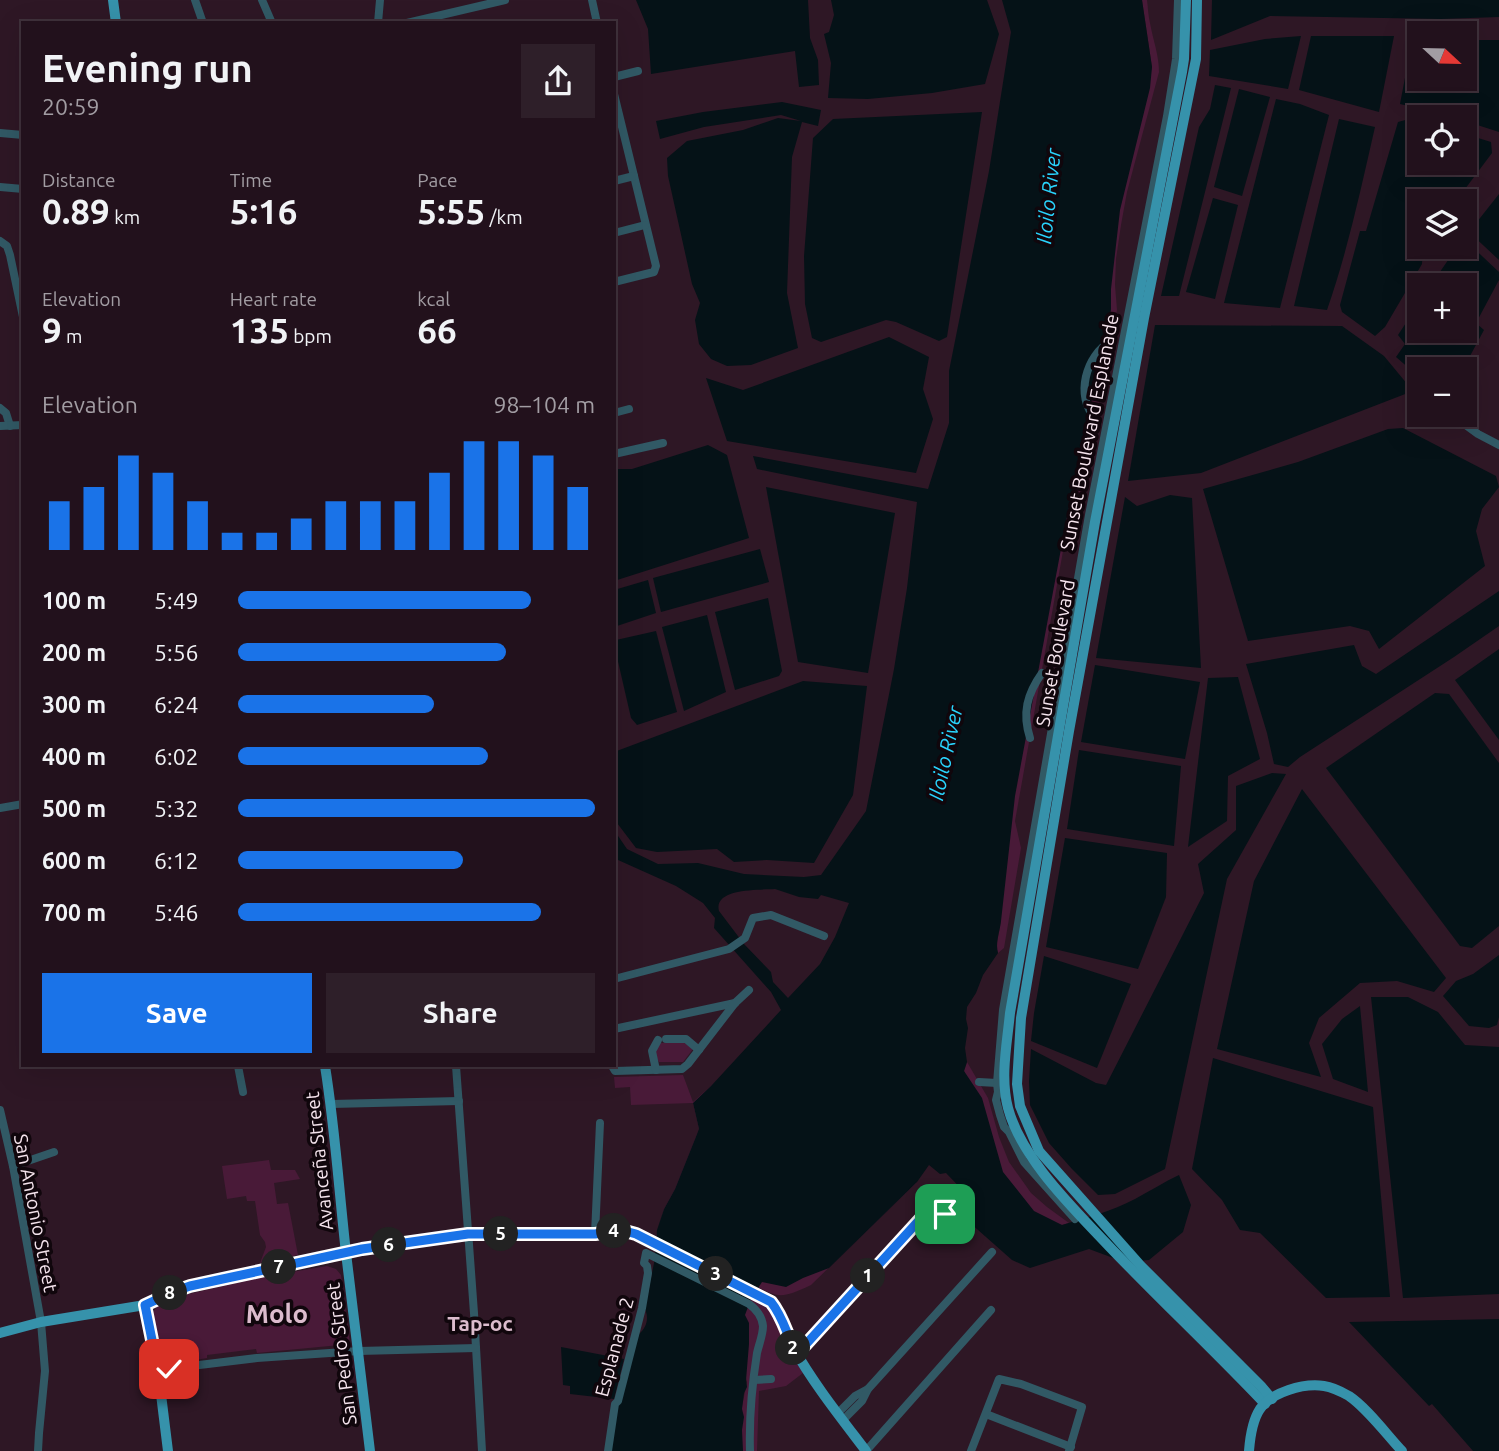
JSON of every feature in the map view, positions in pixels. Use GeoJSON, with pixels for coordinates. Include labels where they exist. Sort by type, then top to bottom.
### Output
{"type":"FeatureCollection","features":[{"type":"Feature","properties":{"kind":"main road"},"geometry":{"type":"LineString","coordinates":[[113,0],[116,21]]}},
{"type":"Feature","properties":{"kind":"main road","name":"Sunset Boulevard"},"geometry":{"type":"LineString","coordinates":[[1186,0],[1190,59]]}},
{"type":"Feature","properties":{"kind":"main road","name":"Sunset Boulevard"},"geometry":{"type":"LineString","coordinates":[[1197,0],[1190,59],[1174,117],[1095,522],[1068,710],[1010,1013],[1004,1083],[1008,1109],[1029,1156],[1081,1214],[1261,1386],[1264,1405]]}},
{"type":"Feature","properties":{"kind":"main road","name":"Avanceña Street"},"geometry":{"type":"LineString","coordinates":[[325,1067],[346,1252]]}},
{"type":"Feature","properties":{"kind":"main road"},"geometry":{"type":"LineString","coordinates":[[0,1333],[41,1322],[145,1305],[190,1286],[346,1252],[468,1234],[595,1234],[625,1231],[647,1239],[771,1302],[780,1315],[797,1354],[866,1451]]}},
{"type":"Feature","properties":{"kind":"main road","name":"San Pedro Street"},"geometry":{"type":"LineString","coordinates":[[346,1252],[370,1451]]}},
{"type":"Feature","properties":{"kind":"main road"},"geometry":{"type":"LineString","coordinates":[[145,1305],[158,1370],[168,1451]]}},
{"type":"Feature","properties":{"kind":"main road"},"geometry":{"type":"LineString","coordinates":[[1249,1451],[1250,1435],[1264,1405],[1288,1391],[1314,1385],[1326,1386],[1350,1397],[1402,1451]]}},
{"type":"Feature","properties":{"kind":"street"},"geometry":{"type":"LineString","coordinates":[[195,0],[201,21]]}},
{"type":"Feature","properties":{"kind":"street"},"geometry":{"type":"LineString","coordinates":[[262,0],[271,21]]}},
{"type":"Feature","properties":{"kind":"street"},"geometry":{"type":"LineString","coordinates":[[378,21],[380,0]]}},
{"type":"Feature","properties":{"kind":"street"},"geometry":{"type":"LineString","coordinates":[[416,21],[505,0]]}},
{"type":"Feature","properties":{"kind":"street"},"geometry":{"type":"LineString","coordinates":[[592,0],[597,21]]}},
{"type":"Feature","properties":{"kind":"street","name":"Sunset Boulevard Esplanade"},"geometry":{"type":"LineString","coordinates":[[1081,1214],[1024,1163],[1004,1127],[996,1100],[997,1083],[1003,1010],[1089,515],[1167,116],[1176,59],[1178,0]]}},
{"type":"Feature","properties":{"kind":"street"},"geometry":{"type":"LineString","coordinates":[[616,76],[638,71]]}},
{"type":"Feature","properties":{"kind":"street"},"geometry":{"type":"LineString","coordinates":[[616,102],[656,266],[654,272],[616,282]]}},
{"type":"Feature","properties":{"kind":"street"},"geometry":{"type":"LineString","coordinates":[[0,133],[21,135]]}},
{"type":"Feature","properties":{"kind":"street"},"geometry":{"type":"LineString","coordinates":[[616,180],[634,176]]}},
{"type":"Feature","properties":{"kind":"street"},"geometry":{"type":"LineString","coordinates":[[0,187],[21,189]]}},
{"type":"Feature","properties":{"kind":"street"},"geometry":{"type":"LineString","coordinates":[[616,232],[645,225]]}},
{"type":"Feature","properties":{"kind":"street"},"geometry":{"type":"LineString","coordinates":[[0,241],[6,246],[10,256],[21,308]]}},
{"type":"Feature","properties":{"kind":"street"},"geometry":{"type":"LineString","coordinates":[[1096,419],[1084,398],[1087,374],[1102,346],[1111,341]]}},
{"type":"Feature","properties":{"kind":"street"},"geometry":{"type":"LineString","coordinates":[[0,408],[6,413],[5,426]]}},
{"type":"Feature","properties":{"kind":"street"},"geometry":{"type":"LineString","coordinates":[[616,412],[629,409]]}},
{"type":"Feature","properties":{"kind":"street"},"geometry":{"type":"LineString","coordinates":[[1468,427],[1499,445]]}},
{"type":"Feature","properties":{"kind":"street"},"geometry":{"type":"LineString","coordinates":[[616,454],[663,443]]}},
{"type":"Feature","properties":{"kind":"street"},"geometry":{"type":"LineString","coordinates":[[1030,738],[1025,718],[1026,708],[1031,691],[1042,673]]}},
{"type":"Feature","properties":{"kind":"street"},"geometry":{"type":"LineString","coordinates":[[0,808],[21,804]]}},
{"type":"Feature","properties":{"kind":"street"},"geometry":{"type":"LineString","coordinates":[[616,978],[729,949],[745,938],[753,918],[771,915],[824,936]]}},
{"type":"Feature","properties":{"kind":"street"},"geometry":{"type":"LineString","coordinates":[[613,1067],[615,1071],[682,1069],[735,1003],[749,990]]}},
{"type":"Feature","properties":{"kind":"street"},"geometry":{"type":"LineString","coordinates":[[616,1029],[735,1003]]}},
{"type":"Feature","properties":{"kind":"street"},"geometry":{"type":"LineString","coordinates":[[656,1070],[652,1051],[662,1040],[687,1039],[699,1050]]}},
{"type":"Feature","properties":{"kind":"street"},"geometry":{"type":"LineString","coordinates":[[238,1067],[243,1092]]}},
{"type":"Feature","properties":{"kind":"street"},"geometry":{"type":"LineString","coordinates":[[456,1067],[482,1451]]}},
{"type":"Feature","properties":{"kind":"street"},"geometry":{"type":"LineString","coordinates":[[979,1082],[997,1083]]}},
{"type":"Feature","properties":{"kind":"street"},"geometry":{"type":"LineString","coordinates":[[331,1104],[458,1101]]}},
{"type":"Feature","properties":{"kind":"street","name":"San Antonio Street"},"geometry":{"type":"LineString","coordinates":[[0,1110],[3,1140],[13,1166],[41,1322],[45,1371],[38,1451]]}},
{"type":"Feature","properties":{"kind":"street"},"geometry":{"type":"LineString","coordinates":[[595,1234],[600,1123]]}},
{"type":"Feature","properties":{"kind":"street"},"geometry":{"type":"LineString","coordinates":[[13,1166],[54,1152]]}},
{"type":"Feature","properties":{"kind":"street"},"geometry":{"type":"LineString","coordinates":[[797,1354],[934,1204],[945,1214]]}},
{"type":"Feature","properties":{"kind":"street"},"geometry":{"type":"LineString","coordinates":[[840,1417],[862,1401],[868,1389],[992,1252]]}},
{"type":"Feature","properties":{"kind":"street","name":"Esplanade 2"},"geometry":{"type":"LineString","coordinates":[[608,1451],[615,1404],[642,1308],[648,1273],[644,1263],[649,1254],[749,1304],[758,1312],[763,1324],[754,1380]]}},
{"type":"Feature","properties":{"kind":"street"},"geometry":{"type":"LineString","coordinates":[[866,1451],[991,1311]]}},
{"type":"Feature","properties":{"kind":"street"},"geometry":{"type":"LineString","coordinates":[[158,1370],[255,1358],[359,1350],[476,1348]]}},
{"type":"Feature","properties":{"kind":"street"},"geometry":{"type":"LineString","coordinates":[[750,1451],[754,1380],[771,1379]]}},
{"type":"Feature","properties":{"kind":"street"},"geometry":{"type":"LineString","coordinates":[[971,1451],[999,1379],[1021,1384],[1082,1408],[1070,1449],[986,1415]]}},
{"type":"Feature","properties":{"kind":"shaded area"},"geometry":{"type":"Polygon","coordinates":[[[1142,0],[1147,0],[1159,72],[1127,192],[1121,225],[1116,259],[1117,310],[1096,419],[1085,448],[1085,480],[1077,480],[1073,474],[1102,319],[1111,316],[1108,306],[1116,225],[1152,67],[1142,0]]]}},
{"type":"Feature","properties":{"kind":"shaded area"},"geometry":{"type":"Polygon","coordinates":[[[1084,488],[1068,523],[1015,821],[1021,848],[1004,948],[998,953],[1001,911],[996,864],[1068,507],[1074,492],[1084,488]]]}},
{"type":"Feature","properties":{"kind":"shaded area"},"geometry":{"type":"Polygon","coordinates":[[[682,1041],[693,1049],[683,1062],[659,1062],[654,1054],[659,1043],[682,1041]]]}},
{"type":"Feature","properties":{"kind":"shaded area"},"geometry":{"type":"Polygon","coordinates":[[[967,1062],[988,1098],[1009,1162],[1031,1193],[1069,1223],[1062,1225],[1034,1216],[1002,1174],[964,1071],[967,1062]]]}},
{"type":"Feature","properties":{"kind":"shaded area"},"geometry":{"type":"Polygon","coordinates":[[[683,1075],[693,1102],[712,1085],[699,1129],[693,1103],[631,1105],[630,1087],[615,1088],[614,1077],[683,1075]]]}},
{"type":"Feature","properties":{"kind":"shaded area"},"geometry":{"type":"Polygon","coordinates":[[[698,1130],[666,1239],[656,1236],[664,1209],[675,1189],[698,1130]]]}},
{"type":"Feature","properties":{"kind":"shaded area"},"geometry":{"type":"Polygon","coordinates":[[[269,1160],[271,1170],[295,1170],[300,1179],[274,1183],[277,1204],[288,1203],[298,1255],[260,1263],[266,1247],[260,1235],[255,1201],[247,1201],[246,1196],[227,1199],[222,1166],[269,1160]]]}},
{"type":"Feature","properties":{"kind":"shaded area"},"geometry":{"type":"Polygon","coordinates":[[[917,1182],[811,1285],[779,1295],[749,1282],[917,1182]]]}},
{"type":"Feature","properties":{"kind":"shaded area"},"geometry":{"type":"Polygon","coordinates":[[[327,1266],[336,1269],[341,1275],[350,1344],[257,1353],[256,1349],[207,1355],[207,1358],[169,1365],[161,1360],[153,1319],[153,1312],[158,1305],[184,1295],[327,1266]]]}},
{"type":"Feature","properties":{"kind":"shaded area"},"geometry":{"type":"Polygon","coordinates":[[[751,1299],[770,1309],[803,1373],[786,1386],[759,1391],[757,1451],[733,1451],[747,1382],[731,1315],[751,1299]]]}},
{"type":"Feature","properties":{"kind":"water"},"geometry":{"type":"Polygon","coordinates":[[[636,0],[808,0],[810,38],[818,60],[819,85],[799,87],[795,51],[651,74],[648,29],[636,0]]]}},
{"type":"Feature","properties":{"kind":"water"},"geometry":{"type":"Polygon","coordinates":[[[831,0],[987,0],[999,34],[985,84],[932,93],[868,99],[828,98],[831,63],[824,34],[829,32],[834,15],[831,0]]]}},
{"type":"Feature","properties":{"kind":"water","name":"Iloilo River"},"geometry":{"type":"Polygon","coordinates":[[[1002,0],[1142,0],[1152,67],[1150,88],[1120,210],[1111,309],[1066,522],[1015,796],[997,941],[998,953],[967,1007],[967,1062],[964,1071],[982,1098],[1003,1172],[1034,1211],[1062,1225],[1117,1207],[1179,1175],[1191,1205],[1183,1232],[1149,1260],[1124,1262],[1089,1249],[1030,1268],[1012,1260],[969,1222],[974,1216],[974,1202],[946,1173],[940,1174],[929,1165],[917,1182],[829,1268],[786,1287],[762,1282],[745,1315],[749,1323],[749,1344],[747,1387],[742,1409],[743,1451],[611,1451],[617,1406],[639,1334],[646,1322],[645,1309],[657,1230],[699,1129],[693,1103],[781,1010],[771,992],[714,928],[715,918],[703,903],[676,886],[616,858],[616,833],[627,849],[658,864],[698,863],[744,874],[804,877],[821,875],[866,811],[894,669],[917,502],[757,469],[753,456],[928,489],[949,423],[949,371],[989,171],[1011,32],[1002,0]],[[775,889],[749,890],[730,894],[719,903],[719,911],[744,944],[771,972],[773,982],[788,998],[820,964],[849,903],[821,895],[818,899],[799,897],[775,889]]]}},
{"type":"Feature","properties":{"kind":"water"},"geometry":{"type":"Polygon","coordinates":[[[1212,0],[1499,0],[1499,17],[1441,19],[1270,16],[1211,40],[1212,0]]]}},
{"type":"Feature","properties":{"kind":"water"},"geometry":{"type":"Polygon","coordinates":[[[1301,36],[1288,89],[1209,76],[1210,50],[1265,39],[1301,36]]]}},
{"type":"Feature","properties":{"kind":"water"},"geometry":{"type":"Polygon","coordinates":[[[1311,36],[1394,36],[1379,112],[1299,90],[1311,36]]]}},
{"type":"Feature","properties":{"kind":"water"},"geometry":{"type":"Polygon","coordinates":[[[1477,40],[1499,40],[1499,132],[1477,125],[1477,105],[1400,104],[1407,67],[1407,91],[1477,91],[1477,40]]]}},
{"type":"Feature","properties":{"kind":"water"},"geometry":{"type":"Polygon","coordinates":[[[1215,85],[1231,88],[1179,296],[1161,296],[1199,127],[1210,109],[1215,85]]]}},
{"type":"Feature","properties":{"kind":"water"},"geometry":{"type":"Polygon","coordinates":[[[1239,89],[1270,97],[1242,196],[1214,187],[1239,89]]]}},
{"type":"Feature","properties":{"kind":"water"},"geometry":{"type":"Polygon","coordinates":[[[1276,99],[1300,104],[1329,115],[1280,308],[1224,303],[1276,99]]]}},
{"type":"Feature","properties":{"kind":"water"},"geometry":{"type":"Polygon","coordinates":[[[782,102],[821,110],[818,126],[802,122],[792,157],[787,293],[798,348],[751,365],[727,366],[711,359],[699,344],[695,320],[700,303],[692,284],[668,176],[667,158],[687,141],[743,130],[778,118],[801,121],[781,115],[704,127],[660,139],[656,121],[782,102]]]}},
{"type":"Feature","properties":{"kind":"water"},"geometry":{"type":"Polygon","coordinates":[[[982,112],[947,337],[939,341],[886,320],[821,342],[812,338],[805,304],[804,256],[813,138],[833,119],[982,112]]]}},
{"type":"Feature","properties":{"kind":"water"},"geometry":{"type":"Polygon","coordinates":[[[1339,119],[1375,127],[1359,196],[1327,310],[1294,306],[1339,119]]]}},
{"type":"Feature","properties":{"kind":"water"},"geometry":{"type":"Polygon","coordinates":[[[1407,120],[1407,175],[1476,175],[1465,189],[1407,189],[1407,259],[1422,259],[1422,264],[1417,273],[1407,273],[1407,290],[1385,327],[1375,336],[1342,312],[1340,305],[1360,231],[1366,231],[1398,122],[1407,120]]]}},
{"type":"Feature","properties":{"kind":"water"},"geometry":{"type":"Polygon","coordinates":[[[1477,138],[1491,142],[1492,153],[1477,173],[1477,138]]]}},
{"type":"Feature","properties":{"kind":"water"},"geometry":{"type":"Polygon","coordinates":[[[1499,194],[1499,260],[1477,239],[1477,222],[1499,194]]]}},
{"type":"Feature","properties":{"kind":"water"},"geometry":{"type":"Polygon","coordinates":[[[1213,198],[1238,205],[1215,299],[1186,292],[1213,198]]]}},
{"type":"Feature","properties":{"kind":"water"},"geometry":{"type":"Polygon","coordinates":[[[1477,251],[1499,272],[1499,280],[1477,321],[1477,273],[1439,273],[1449,259],[1477,259],[1477,251]]]}},
{"type":"Feature","properties":{"kind":"water"},"geometry":{"type":"Polygon","coordinates":[[[1407,321],[1407,343],[1477,343],[1469,357],[1407,357],[1407,367],[1396,357],[1405,344],[1398,335],[1407,321]]]}},
{"type":"Feature","properties":{"kind":"water"},"geometry":{"type":"Polygon","coordinates":[[[1477,324],[1484,330],[1477,343],[1477,324]]]}},
{"type":"Feature","properties":{"kind":"water"},"geometry":{"type":"Polygon","coordinates":[[[1155,325],[1342,326],[1384,356],[1407,384],[1407,393],[1201,473],[1128,481],[1155,325]]]}},
{"type":"Feature","properties":{"kind":"water"},"geometry":{"type":"Polygon","coordinates":[[[889,337],[929,357],[923,389],[933,419],[916,473],[727,441],[706,378],[743,390],[889,337]]]}},
{"type":"Feature","properties":{"kind":"water"},"geometry":{"type":"Polygon","coordinates":[[[1403,428],[1496,476],[1499,487],[1482,509],[1476,531],[1485,566],[1379,649],[1369,631],[1350,626],[1248,641],[1203,489],[1298,462],[1388,429],[1403,428]]]}},
{"type":"Feature","properties":{"kind":"water"},"geometry":{"type":"Polygon","coordinates":[[[708,445],[727,455],[749,538],[616,580],[616,469],[632,469],[708,445]]]}},
{"type":"Feature","properties":{"kind":"water"},"geometry":{"type":"Polygon","coordinates":[[[766,487],[895,513],[868,673],[798,662],[766,487]]]}},
{"type":"Feature","properties":{"kind":"water"},"geometry":{"type":"Polygon","coordinates":[[[1170,495],[1192,498],[1201,668],[1096,658],[1125,497],[1137,506],[1170,495]]]}},
{"type":"Feature","properties":{"kind":"water"},"geometry":{"type":"Polygon","coordinates":[[[760,549],[769,582],[661,612],[653,578],[760,549]]]}},
{"type":"Feature","properties":{"kind":"water"},"geometry":{"type":"Polygon","coordinates":[[[648,580],[656,613],[616,626],[616,589],[648,580]]]}},
{"type":"Feature","properties":{"kind":"water"},"geometry":{"type":"Polygon","coordinates":[[[1499,591],[1499,626],[1288,767],[1274,764],[1246,664],[1354,645],[1362,666],[1376,674],[1499,591]]]}},
{"type":"Feature","properties":{"kind":"water"},"geometry":{"type":"Polygon","coordinates":[[[768,598],[782,671],[779,676],[735,690],[715,612],[768,598]]]}},
{"type":"Feature","properties":{"kind":"water"},"geometry":{"type":"Polygon","coordinates":[[[707,615],[726,692],[684,711],[662,627],[707,615]]]}},
{"type":"Feature","properties":{"kind":"water"},"geometry":{"type":"Polygon","coordinates":[[[656,631],[677,712],[637,725],[631,718],[616,653],[616,640],[656,631]]]}},
{"type":"Feature","properties":{"kind":"water"},"geometry":{"type":"Polygon","coordinates":[[[1499,649],[1499,740],[1455,680],[1499,649]]]}},
{"type":"Feature","properties":{"kind":"water"},"geometry":{"type":"Polygon","coordinates":[[[1095,665],[1200,682],[1185,759],[1081,742],[1095,665]]]}},
{"type":"Feature","properties":{"kind":"water"},"geometry":{"type":"Polygon","coordinates":[[[1238,677],[1260,759],[1228,776],[1227,821],[1188,847],[1208,678],[1238,677]]]}},
{"type":"Feature","properties":{"kind":"water"},"geometry":{"type":"Polygon","coordinates":[[[803,681],[867,686],[853,795],[814,863],[767,860],[734,862],[717,849],[657,852],[636,848],[616,822],[616,751],[803,681]]]}},
{"type":"Feature","properties":{"kind":"water"},"geometry":{"type":"Polygon","coordinates":[[[1435,693],[1449,694],[1499,763],[1499,926],[1472,948],[1460,946],[1326,768],[1435,693]]]}},
{"type":"Feature","properties":{"kind":"water"},"geometry":{"type":"Polygon","coordinates":[[[1079,750],[1181,766],[1174,846],[1067,829],[1079,750]]]}},
{"type":"Feature","properties":{"kind":"water"},"geometry":{"type":"Polygon","coordinates":[[[1272,773],[1286,774],[1227,879],[1165,1169],[1115,1194],[1098,1195],[1049,1143],[1030,1105],[1031,1049],[1096,1083],[1106,1085],[1204,893],[1198,864],[1236,830],[1236,786],[1272,773]]]}},
{"type":"Feature","properties":{"kind":"water"},"geometry":{"type":"Polygon","coordinates":[[[1302,789],[1446,978],[1434,992],[1397,981],[1360,983],[1319,1018],[1309,1043],[1321,1077],[1217,1049],[1254,881],[1302,789]]]}},
{"type":"Feature","properties":{"kind":"water"},"geometry":{"type":"Polygon","coordinates":[[[1065,838],[1167,853],[1166,897],[1138,969],[1046,947],[1065,838]]]}},
{"type":"Feature","properties":{"kind":"water"},"geometry":{"type":"Polygon","coordinates":[[[1499,955],[1497,1025],[1489,1028],[1469,1026],[1443,996],[1456,981],[1473,974],[1499,955]]]}},
{"type":"Feature","properties":{"kind":"water"},"geometry":{"type":"Polygon","coordinates":[[[1044,956],[1131,984],[1097,1068],[1031,1041],[1044,956]]]}},
{"type":"Feature","properties":{"kind":"water"},"geometry":{"type":"Polygon","coordinates":[[[1371,997],[1408,997],[1438,1012],[1465,1045],[1499,1047],[1499,1294],[1403,1298],[1371,997]]]}},
{"type":"Feature","properties":{"kind":"water"},"geometry":{"type":"Polygon","coordinates":[[[1360,1006],[1368,1092],[1333,1079],[1322,1044],[1342,1019],[1360,1006]]]}},
{"type":"Feature","properties":{"kind":"water"},"geometry":{"type":"Polygon","coordinates":[[[1213,1058],[1373,1107],[1390,1297],[1326,1298],[1260,1233],[1240,1230],[1222,1200],[1192,1169],[1213,1058]]]}},
{"type":"Feature","properties":{"kind":"water"},"geometry":{"type":"Polygon","coordinates":[[[1499,1319],[1499,1451],[1473,1451],[1432,1404],[1429,1406],[1349,1322],[1499,1319]]]}},
{"type":"Feature","properties":{"kind":"water"},"geometry":{"type":"Polygon","coordinates":[[[561,1347],[624,1359],[614,1399],[570,1394],[570,1386],[563,1385],[561,1347]]]}},
{"type":"Feature","properties":{"kind":"district","name":"Molo"},"geometry":{"type":"Point","coordinates":[277,1313]}},
{"type":"Feature","properties":{"kind":"district","name":"Tap-oc"},"geometry":{"type":"Point","coordinates":[480,1323]}},
{"type":"Feature","properties":{"kind":"route"},"geometry":{"type":"LineString","coordinates":[[169,1369],[158,1370],[145,1305],[173,1292],[346,1252],[468,1234],[595,1234],[625,1231],[636,1234],[771,1302],[780,1315],[797,1354],[934,1204],[945,1214]]}}]}
